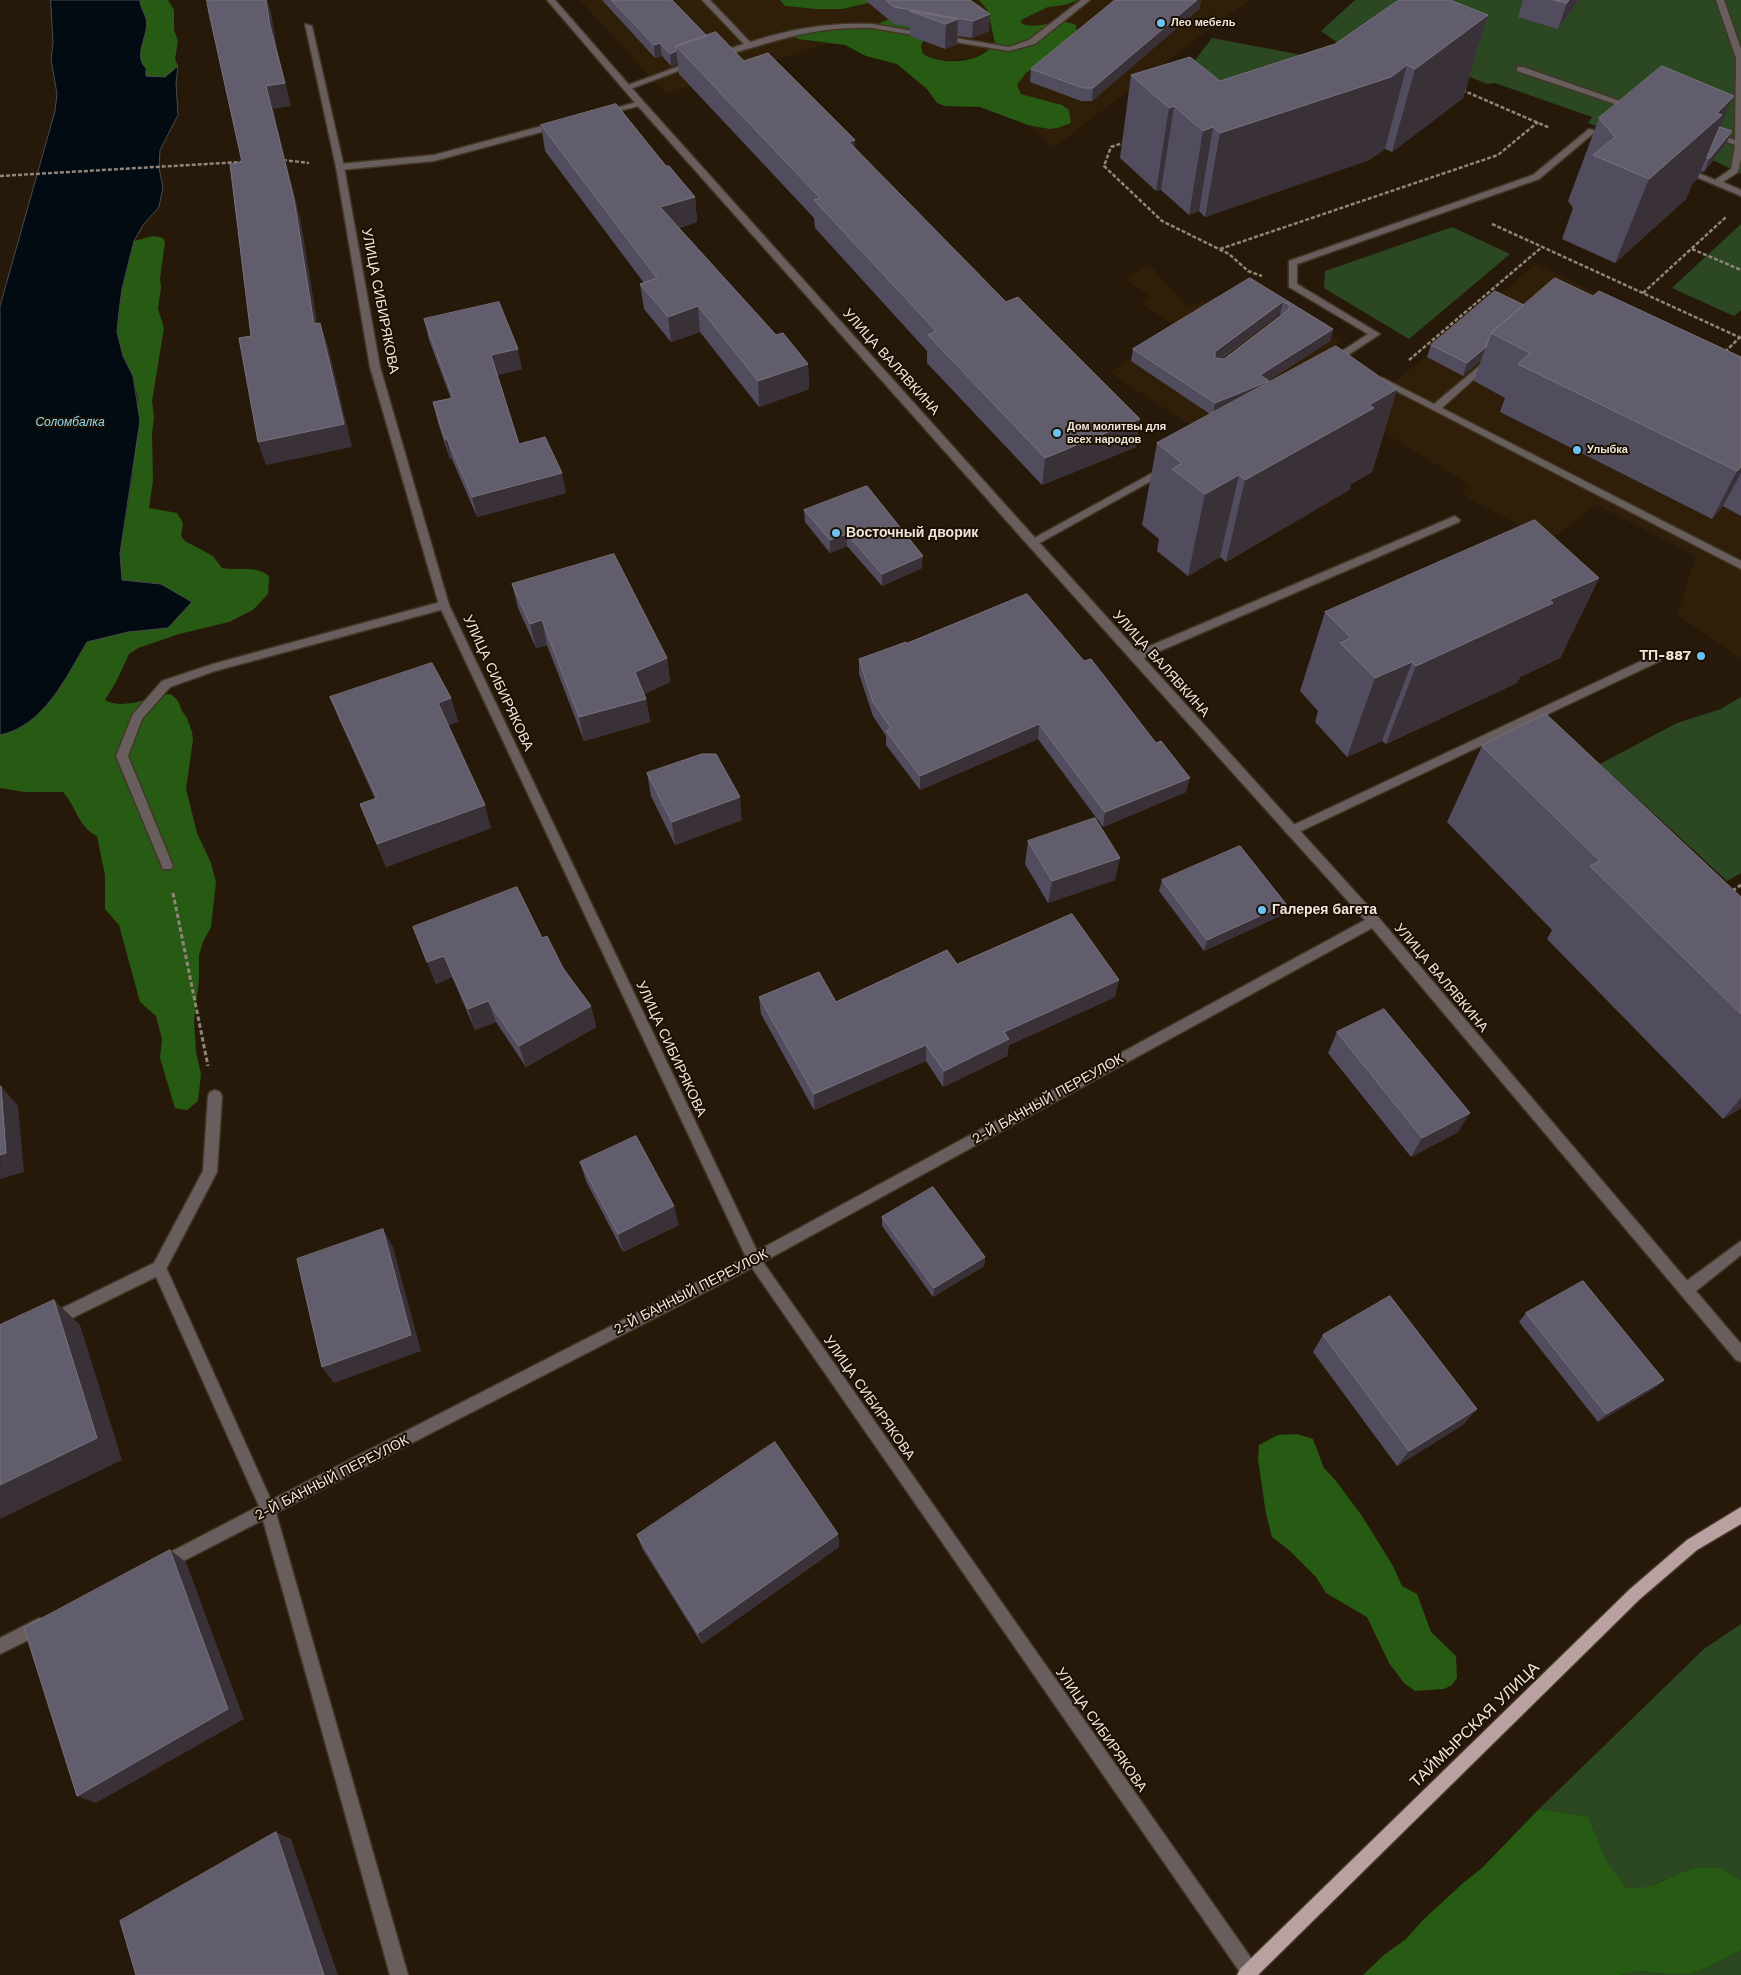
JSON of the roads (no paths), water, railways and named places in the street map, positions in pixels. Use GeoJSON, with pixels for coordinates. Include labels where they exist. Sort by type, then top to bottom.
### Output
{"type":"FeatureCollection","features":[{"type":"Feature","properties":{"kind":"main road","name":"ТАЙМЫРСКАЯ УЛИЦА"},"geometry":{"type":"LineString","coordinates":[[1248,1973],[1635,1594],[1692,1545],[1741,1515]]}},
{"type":"Feature","properties":{"kind":"street","name":"УЛИЦА ВАЛЯВКИНА"},"geometry":{"type":"LineString","coordinates":[[551,0],[640,103],[1032,542],[1291,831],[1374,920],[1741,1355]]}},
{"type":"Feature","properties":{"kind":"street"},"geometry":{"type":"LineString","coordinates":[[706,0],[748,45]]}},
{"type":"Feature","properties":{"kind":"street"},"geometry":{"type":"LineString","coordinates":[[711,58],[748,45],[826,26],[849,24],[872,26],[1009,49],[1032,42],[1086,0]]}},
{"type":"Feature","properties":{"kind":"street"},"geometry":{"type":"LineString","coordinates":[[1716,183],[1735,170],[1739,144],[1740,58],[1720,0]]}},
{"type":"Feature","properties":{"kind":"street","name":"УЛИЦА СИБИРЯКОВА"},"geometry":{"type":"LineString","coordinates":[[308,26],[340,167],[375,368],[444,605],[754,1260],[1248,1973]]}},
{"type":"Feature","properties":{"kind":"street"},"geometry":{"type":"LineString","coordinates":[[627,87],[702,61]]}},
{"type":"Feature","properties":{"kind":"street"},"geometry":{"type":"LineString","coordinates":[[1520,69],[1639,109]]}},
{"type":"Feature","properties":{"kind":"street"},"geometry":{"type":"LineString","coordinates":[[593,115],[640,103]]}},
{"type":"Feature","properties":{"kind":"street"},"geometry":{"type":"LineString","coordinates":[[340,167],[434,158],[565,123]]}},
{"type":"Feature","properties":{"kind":"street"},"geometry":{"type":"LineString","coordinates":[[1321,369],[1341,360],[1374,334],[1292,285],[1292,263],[1536,178],[1592,131]]}},
{"type":"Feature","properties":{"kind":"street"},"geometry":{"type":"LineString","coordinates":[[1703,131],[1739,144]]}},
{"type":"Feature","properties":{"kind":"street"},"geometry":{"type":"LineString","coordinates":[[1673,165],[1741,193]]}},
{"type":"Feature","properties":{"kind":"street"},"geometry":{"type":"LineString","coordinates":[[1435,408],[1501,350]]}},
{"type":"Feature","properties":{"kind":"street"},"geometry":{"type":"LineString","coordinates":[[1368,374],[1741,565]]}},
{"type":"Feature","properties":{"kind":"street"},"geometry":{"type":"LineString","coordinates":[[1032,542],[1175,464]]}},
{"type":"Feature","properties":{"kind":"street"},"geometry":{"type":"LineString","coordinates":[[1135,657],[1455,520]]}},
{"type":"Feature","properties":{"kind":"street"},"geometry":{"type":"LineString","coordinates":[[167,866],[122,756],[137,718],[166,684],[213,668],[444,605]]}},
{"type":"Feature","properties":{"kind":"street"},"geometry":{"type":"LineString","coordinates":[[1291,831],[1656,658]]}},
{"type":"Feature","properties":{"kind":"street","name":"2-Й БАННЫЙ ПЕРЕУЛОК"},"geometry":{"type":"LineString","coordinates":[[147,1571],[754,1260],[1374,920]]}},
{"type":"Feature","properties":{"kind":"street"},"geometry":{"type":"LineString","coordinates":[[44,1324],[159,1268],[210,1172],[214,1096]]}},
{"type":"Feature","properties":{"kind":"street"},"geometry":{"type":"LineString","coordinates":[[1686,1290],[1741,1247]]}},
{"type":"Feature","properties":{"kind":"street"},"geometry":{"type":"LineString","coordinates":[[159,1268],[268,1510],[399,1975]]}},
{"type":"Feature","properties":{"kind":"street"},"geometry":{"type":"LineString","coordinates":[[0,1646],[52,1620]]}},
{"type":"Feature","properties":{"kind":"water","name":"Соломбалка"},"geometry":{"type":"Polygon","coordinates":[[[51,0],[140,0],[147,24],[141,51],[142,63],[146,68],[146,76],[165,77],[178,66],[176,83],[178,115],[160,150],[159,168],[163,187],[159,207],[143,225],[134,241],[122,289],[119,311],[117,332],[123,356],[133,376],[140,421],[120,553],[122,580],[161,584],[192,602],[168,628],[128,632],[87,642],[62,684],[41,711],[16,730],[0,735],[0,306],[55,111],[57,94],[51,59],[53,43],[51,0]]]}},
{"type":"Feature","properties":{"kind":"place","name":"Лео мебель"},"geometry":{"type":"Point","coordinates":[1161,23]}},
{"type":"Feature","properties":{"kind":"place","name":"Дом молитвы для всех народов"},"geometry":{"type":"Point","coordinates":[1057,433]}},
{"type":"Feature","properties":{"kind":"place","name":"Улыбка"},"geometry":{"type":"Point","coordinates":[1577,450]}},
{"type":"Feature","properties":{"kind":"place","name":"Восточный дворик"},"geometry":{"type":"Point","coordinates":[836,533]}},
{"type":"Feature","properties":{"kind":"place","name":"ТП-887"},"geometry":{"type":"Point","coordinates":[1701,656]}},
{"type":"Feature","properties":{"kind":"place","name":"Галерея багета"},"geometry":{"type":"Point","coordinates":[1262,910]}}]}
